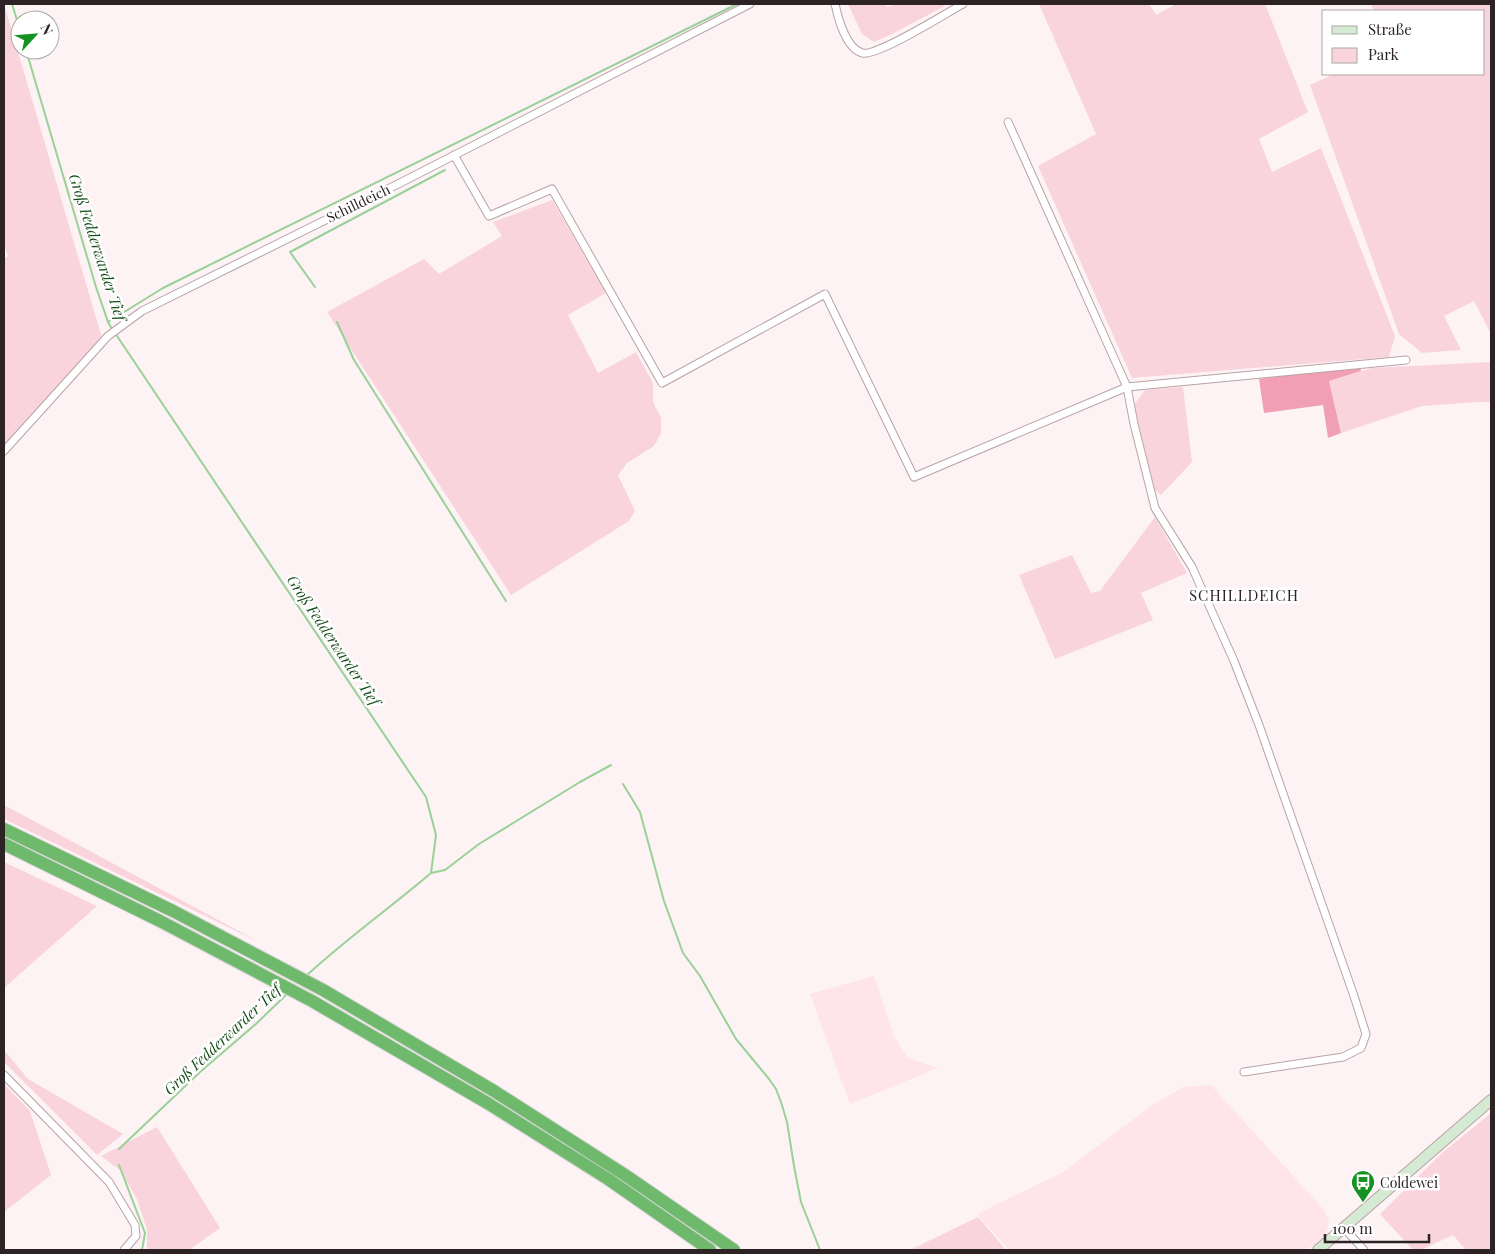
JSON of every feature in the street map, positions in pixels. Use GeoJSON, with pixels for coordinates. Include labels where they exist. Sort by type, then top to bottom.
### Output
{"type":"FeatureCollection","features":[{"type":"Feature","properties":{"kind":"highway"},"geometry":{"type":"LineString","coordinates":[[4,829],[173,911],[323,990],[501,1095],[625,1175],[734,1250]]}},
{"type":"Feature","properties":{"kind":"highway"},"geometry":{"type":"LineString","coordinates":[[4,844],[160,921],[312,1001],[503,1112],[608,1179],[710,1250]]}},
{"type":"Feature","properties":{"kind":"main road"},"geometry":{"type":"LineString","coordinates":[[1318,1250],[1491,1100]]}},
{"type":"Feature","properties":{"kind":"street","name":"Schilldeich"},"geometry":{"type":"LineString","coordinates":[[4,451],[108,336],[142,311],[750,4]]}},
{"type":"Feature","properties":{"kind":"street"},"geometry":{"type":"LineString","coordinates":[[835,4],[845,36],[862,53],[878,50],[963,4]]}},
{"type":"Feature","properties":{"kind":"street"},"geometry":{"type":"LineString","coordinates":[[1008,122],[1127,387],[1134,424],[1156,508],[1192,567],[1234,661],[1259,724],[1366,1034],[1361,1048],[1343,1057],[1244,1072]]}},
{"type":"Feature","properties":{"kind":"street"},"geometry":{"type":"LineString","coordinates":[[454,154],[489,216],[552,189],[662,383],[825,294],[914,477],[1127,387],[1406,360]]}},
{"type":"Feature","properties":{"kind":"street"},"geometry":{"type":"LineString","coordinates":[[4,1075],[108,1182],[135,1225],[136,1236],[124,1250]]}},
{"type":"Feature","properties":{"kind":"street"},"geometry":{"type":"LineString","coordinates":[[1344,1228],[1364,1250]]}},
{"type":"Feature","properties":{"kind":"shaded area"},"geometry":{"type":"Polygon","coordinates":[[[1360,367],[1361,371],[1329,381],[1341,433],[1328,438],[1323,405],[1264,413],[1259,379],[1360,367]]]}},
{"type":"Feature","properties":{"kind":"shaded area"},"geometry":{"type":"Polygon","coordinates":[[[874,976],[894,1037],[908,1058],[938,1068],[850,1104],[810,994],[874,976]]]}},
{"type":"Feature","properties":{"kind":"shaded area"},"geometry":{"type":"Polygon","coordinates":[[[1211,1085],[1324,1210],[1329,1221],[1327,1231],[1320,1241],[1306,1250],[1009,1250],[977,1214],[1063,1172],[1154,1104],[1183,1087],[1211,1085]]]}},
{"type":"Feature","properties":{"kind":"green space"},"geometry":{"type":"Polygon","coordinates":[[[4,4],[10,24],[10,60],[20,60],[102,338],[4,448],[4,259],[8,256],[4,246],[4,4]]]}},
{"type":"Feature","properties":{"kind":"green space"},"geometry":{"type":"Polygon","coordinates":[[[848,4],[885,4],[887,7],[897,4],[944,4],[945,6],[874,42],[862,34],[848,4]]]}},
{"type":"Feature","properties":{"kind":"green space"},"geometry":{"type":"Polygon","coordinates":[[[1039,4],[1149,4],[1156,15],[1176,4],[1265,4],[1308,112],[1259,139],[1272,172],[1321,148],[1395,336],[1389,357],[1132,378],[1038,166],[1096,134],[1039,4]]]}},
{"type":"Feature","properties":{"kind":"green space"},"geometry":{"type":"Polygon","coordinates":[[[1371,4],[1491,4],[1491,334],[1474,301],[1444,316],[1461,350],[1422,353],[1399,334],[1310,85],[1332,75],[1485,75],[1485,10],[1374,10],[1371,4]]]}},
{"type":"Feature","properties":{"kind":"green space"},"geometry":{"type":"Polygon","coordinates":[[[552,200],[606,293],[568,315],[598,373],[636,352],[653,383],[653,402],[661,418],[661,433],[654,446],[627,463],[618,475],[635,511],[629,521],[511,595],[327,312],[424,259],[439,274],[502,236],[493,222],[552,200]]]}},
{"type":"Feature","properties":{"kind":"green space"},"geometry":{"type":"Polygon","coordinates":[[[1491,362],[1491,402],[1422,406],[1341,433],[1329,381],[1372,368],[1491,362]]]}},
{"type":"Feature","properties":{"kind":"green space"},"geometry":{"type":"Polygon","coordinates":[[[1183,387],[1192,462],[1161,495],[1155,490],[1134,405],[1145,390],[1183,387]]]}},
{"type":"Feature","properties":{"kind":"green space"},"geometry":{"type":"Polygon","coordinates":[[[1155,517],[1187,573],[1141,593],[1153,620],[1055,659],[1019,575],[1072,555],[1091,593],[1100,591],[1155,517]]]}},
{"type":"Feature","properties":{"kind":"green space"},"geometry":{"type":"Polygon","coordinates":[[[4,805],[261,943],[4,819],[4,805]]]}},
{"type":"Feature","properties":{"kind":"green space"},"geometry":{"type":"Polygon","coordinates":[[[4,862],[97,906],[4,988],[4,862]]]}},
{"type":"Feature","properties":{"kind":"green space"},"geometry":{"type":"Polygon","coordinates":[[[4,1050],[28,1079],[123,1134],[97,1155],[4,1062],[4,1050]]]}},
{"type":"Feature","properties":{"kind":"green space"},"geometry":{"type":"Polygon","coordinates":[[[4,1084],[30,1111],[51,1175],[4,1212],[4,1084]]]}},
{"type":"Feature","properties":{"kind":"green space"},"geometry":{"type":"Polygon","coordinates":[[[1491,1113],[1491,1250],[1466,1250],[1453,1235],[1421,1250],[1413,1250],[1380,1214],[1442,1153],[1491,1113]]]}},
{"type":"Feature","properties":{"kind":"green space"},"geometry":{"type":"Polygon","coordinates":[[[157,1127],[220,1228],[189,1250],[147,1250],[147,1230],[137,1199],[120,1170],[101,1156],[157,1127]]]}},
{"type":"Feature","properties":{"kind":"green space"},"geometry":{"type":"Polygon","coordinates":[[[978,1217],[1006,1250],[910,1250],[978,1217]]]}},
{"type":"Feature","properties":{"kind":"waterway","name":"Groß Fedderwarder Tief"},"geometry":{"type":"LineString","coordinates":[[12,4],[14,10]]}},
{"type":"Feature","properties":{"kind":"waterway"},"geometry":{"type":"LineString","coordinates":[[108,322],[163,288],[737,4]]}},
{"type":"Feature","properties":{"kind":"waterway","name":"Groß Fedderwarder Tief"},"geometry":{"type":"LineString","coordinates":[[29,60],[96,287],[112,329]]}},
{"type":"Feature","properties":{"kind":"waterway"},"geometry":{"type":"LineString","coordinates":[[315,287],[290,252],[445,170]]}},
{"type":"Feature","properties":{"kind":"waterway"},"geometry":{"type":"LineString","coordinates":[[337,322],[354,360],[506,601]]}},
{"type":"Feature","properties":{"kind":"waterway","name":"Groß Fedderwarder Tief"},"geometry":{"type":"LineString","coordinates":[[115,333],[426,797],[436,835],[431,873],[306,976]]}},
{"type":"Feature","properties":{"kind":"waterway"},"geometry":{"type":"LineString","coordinates":[[431,873],[445,870],[479,844],[611,765]]}},
{"type":"Feature","properties":{"kind":"waterway"},"geometry":{"type":"LineString","coordinates":[[623,784],[640,812],[664,901],[683,953],[700,976],[736,1039],[776,1089],[787,1122],[801,1202],[820,1250]]}},
{"type":"Feature","properties":{"kind":"waterway","name":"Groß Fedderwarder Tief"},"geometry":{"type":"LineString","coordinates":[[119,1149],[200,1072],[257,1023],[288,993]]}},
{"type":"Feature","properties":{"kind":"waterway","name":"Groß Fedderwarder Tief"},"geometry":{"type":"LineString","coordinates":[[119,1165],[145,1233],[142,1250]]}},
{"type":"Feature","properties":{"kind":"place","name":"Coldewei"},"geometry":{"type":"Point","coordinates":[1363,1203]}},
{"type":"Feature","properties":{"kind":"district","name":"SCHILLDEICH"},"geometry":{"type":"Point","coordinates":[1244,595]}}]}
